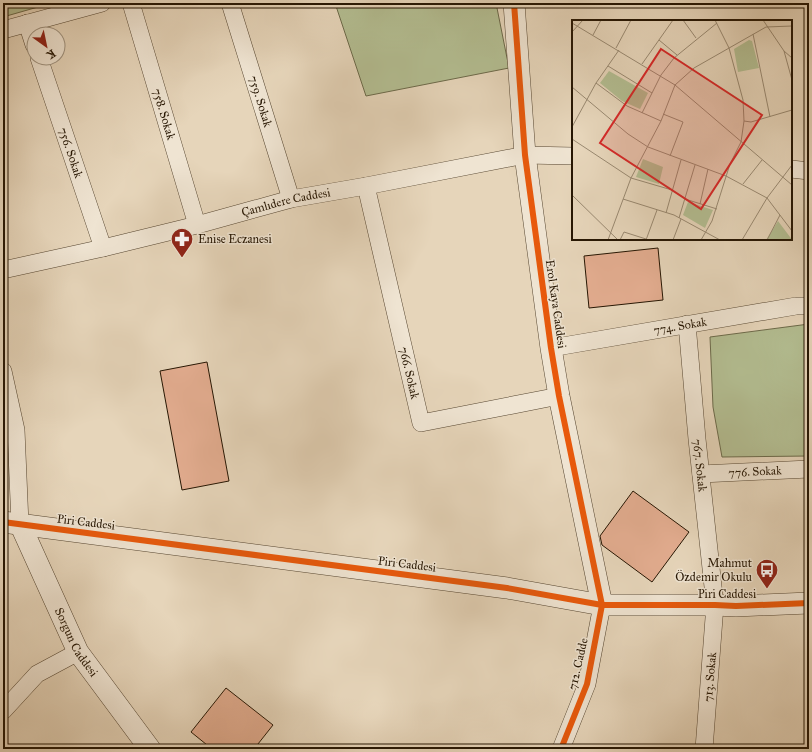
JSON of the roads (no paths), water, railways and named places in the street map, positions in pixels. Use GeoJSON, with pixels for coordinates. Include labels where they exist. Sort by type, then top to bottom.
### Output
{"type":"FeatureCollection","features":[{"type":"Feature","properties":{"kind":"street"},"geometry":{"type":"LineString","coordinates":[[3,30],[102,3]]}},
{"type":"Feature","properties":{"kind":"street","name":"758. Sokak"},"geometry":{"type":"LineString","coordinates":[[131,3],[197,225]]}},
{"type":"Feature","properties":{"kind":"street","name":"759. Sokak"},"geometry":{"type":"LineString","coordinates":[[230,3],[291,199]]}},
{"type":"Feature","properties":{"kind":"street","name":"Erol Kaya Caddesi"},"geometry":{"type":"LineString","coordinates":[[514,3],[526,155],[551,348],[559,396],[602,605]]}},
{"type":"Feature","properties":{"kind":"street","name":"756. Sokak"},"geometry":{"type":"LineString","coordinates":[[42,66],[103,248]]}},
{"type":"Feature","properties":{"kind":"street","name":"Çamlıdere Caddesi"},"geometry":{"type":"LineString","coordinates":[[3,270],[197,225],[291,199],[526,155],[572,156]]}},
{"type":"Feature","properties":{"kind":"street"},"geometry":{"type":"LineString","coordinates":[[792,169],[809,171]]}},
{"type":"Feature","properties":{"kind":"street","name":"766. Sokak"},"geometry":{"type":"LineString","coordinates":[[366,186],[421,423],[559,396]]}},
{"type":"Feature","properties":{"kind":"street","name":"774. Sokak"},"geometry":{"type":"LineString","coordinates":[[551,348],[796,306],[809,306]]}},
{"type":"Feature","properties":{"kind":"street","name":"767. Sokak"},"geometry":{"type":"LineString","coordinates":[[687,324],[697,439],[716,605]]}},
{"type":"Feature","properties":{"kind":"street"},"geometry":{"type":"LineString","coordinates":[[3,372],[16,430],[12,523]]}},
{"type":"Feature","properties":{"kind":"street","name":"776. Sokak"},"geometry":{"type":"LineString","coordinates":[[701,474],[809,469]]}},
{"type":"Feature","properties":{"kind":"street","name":"Piri Caddesi"},"geometry":{"type":"LineString","coordinates":[[12,523],[507,588],[602,605],[736,606],[809,603]]}},
{"type":"Feature","properties":{"kind":"street","name":"Sorgun Caddesi"},"geometry":{"type":"LineString","coordinates":[[12,523],[78,652],[150,749]]}},
{"type":"Feature","properties":{"kind":"street","name":"712. Cadde"},"geometry":{"type":"LineString","coordinates":[[561,749],[587,684],[602,605]]}},
{"type":"Feature","properties":{"kind":"street","name":"713. Sokak"},"geometry":{"type":"LineString","coordinates":[[704,749],[716,605]]}},
{"type":"Feature","properties":{"kind":"street"},"geometry":{"type":"LineString","coordinates":[[3,711],[37,674],[78,652]]}},
{"type":"Feature","properties":{"kind":"place","name":"Enise Eczanesi"},"geometry":{"type":"Point","coordinates":[182,258]}},
{"type":"Feature","properties":{"kind":"place","name":"Mahmut Özdemir Okulu"},"geometry":{"type":"Point","coordinates":[767,590]}}]}
